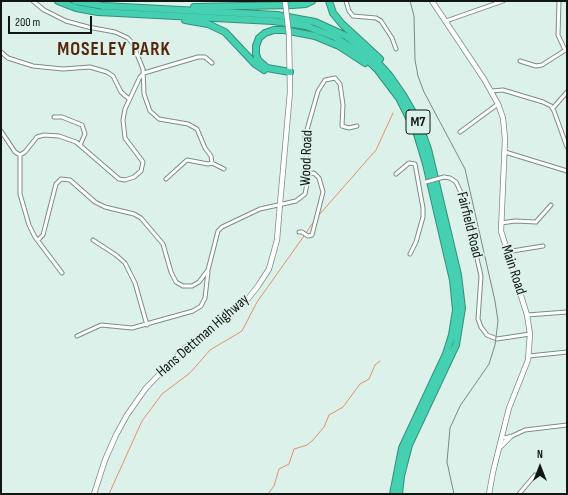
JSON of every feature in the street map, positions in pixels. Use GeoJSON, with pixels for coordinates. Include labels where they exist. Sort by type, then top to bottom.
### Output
{"type":"FeatureCollection","features":[{"type":"Feature","properties":{"kind":"highway","name":"M7"},"geometry":{"type":"LineString","coordinates":[[58,1],[89,11],[274,21],[306,26],[327,33],[352,48],[377,69],[394,90],[411,119],[423,154],[453,280],[456,310],[452,335],[446,354],[402,448],[393,494]]}},
{"type":"Feature","properties":{"kind":"highway","name":"M7"},"geometry":{"type":"LineString","coordinates":[[75,1],[98,6],[277,15],[303,19],[327,26],[358,44],[379,62],[398,87],[413,110],[430,155],[458,275],[462,308],[456,345],[409,445],[401,476],[399,494]]}},
{"type":"Feature","properties":{"kind":"highway"},"geometry":{"type":"LineString","coordinates":[[145,8],[293,5],[306,4],[312,1]]}},
{"type":"Feature","properties":{"kind":"highway"},"geometry":{"type":"LineString","coordinates":[[329,1],[333,13],[342,24],[374,52],[394,75],[408,96],[413,110]]}},
{"type":"Feature","properties":{"kind":"highway"},"geometry":{"type":"LineString","coordinates":[[128,14],[137,17],[188,20],[214,26],[231,37],[260,68],[273,74],[290,74]]}},
{"type":"Feature","properties":{"kind":"highway"},"geometry":{"type":"LineString","coordinates":[[290,74],[267,68],[258,60],[256,54],[256,44],[265,33],[274,30],[284,30],[304,33],[331,42],[363,61],[394,90]]}},
{"type":"Feature","properties":{"kind":"street"},"geometry":{"type":"LineString","coordinates":[[33,1],[44,10],[66,21],[115,32],[128,38],[133,44],[144,73],[144,94],[150,111],[159,119],[192,126],[200,132],[205,145],[212,156],[212,163]]}},
{"type":"Feature","properties":{"kind":"street","name":"Hans Dettman Highway"},"geometry":{"type":"LineString","coordinates":[[94,494],[105,460],[116,435],[127,415],[146,388],[185,348],[247,300],[262,281],[271,262],[276,247],[290,74],[289,35],[285,1]]}},
{"type":"Feature","properties":{"kind":"street"},"geometry":{"type":"LineString","coordinates":[[346,1],[349,11],[353,16],[376,18],[381,20],[396,48]]}},
{"type":"Feature","properties":{"kind":"street","name":"Main Road"},"geometry":{"type":"LineString","coordinates":[[432,1],[465,49],[498,104],[504,125],[505,152],[501,223],[506,252],[527,315],[530,334],[529,356],[512,398],[499,447],[489,494]]}},
{"type":"Feature","properties":{"kind":"street"},"geometry":{"type":"LineString","coordinates":[[446,21],[503,1]]}},
{"type":"Feature","properties":{"kind":"street"},"geometry":{"type":"LineString","coordinates":[[520,62],[539,66],[566,50],[558,35],[559,1]]}},
{"type":"Feature","properties":{"kind":"street"},"geometry":{"type":"LineString","coordinates":[[1,52],[8,58],[33,66],[63,69],[90,67],[107,72],[113,76],[121,92],[129,99]]}},
{"type":"Feature","properties":{"kind":"street"},"geometry":{"type":"LineString","coordinates":[[20,155],[25,152],[37,137],[44,135],[66,138],[80,145],[119,180],[128,180],[139,174],[143,166],[142,159],[125,138],[123,131],[124,112],[139,79],[144,73],[198,57],[205,57],[212,63]]}},
{"type":"Feature","properties":{"kind":"street","name":"Wood Road"},"geometry":{"type":"LineString","coordinates":[[38,240],[43,235],[56,184],[61,179],[66,179],[74,182],[95,202],[105,207],[134,214],[141,218],[163,244],[171,272],[179,284],[187,287],[196,284],[208,270],[220,228],[254,212],[296,201],[303,197],[308,186],[304,142],[318,90],[322,82],[328,78],[335,78],[341,88],[342,126],[346,128],[357,126]]}},
{"type":"Feature","properties":{"kind":"street"},"geometry":{"type":"LineString","coordinates":[[491,91],[503,90],[543,102],[553,108],[567,147]]}},
{"type":"Feature","properties":{"kind":"street"},"geometry":{"type":"LineString","coordinates":[[553,108],[567,92]]}},
{"type":"Feature","properties":{"kind":"street"},"geometry":{"type":"LineString","coordinates":[[460,132],[498,104]]}},
{"type":"Feature","properties":{"kind":"street"},"geometry":{"type":"LineString","coordinates":[[54,117],[62,117],[82,125],[85,134],[80,145]]}},
{"type":"Feature","properties":{"kind":"street"},"geometry":{"type":"LineString","coordinates":[[1,131],[15,152],[20,155]]}},
{"type":"Feature","properties":{"kind":"street"},"geometry":{"type":"LineString","coordinates":[[505,152],[567,171]]}},
{"type":"Feature","properties":{"kind":"street"},"geometry":{"type":"LineString","coordinates":[[20,155],[21,201],[29,225],[62,273]]}},
{"type":"Feature","properties":{"kind":"street"},"geometry":{"type":"LineString","coordinates":[[166,179],[187,160],[208,164],[212,163],[224,169]]}},
{"type":"Feature","properties":{"kind":"street"},"geometry":{"type":"LineString","coordinates":[[396,174],[409,163],[413,162],[416,166],[423,208],[423,217],[416,242],[410,254]]}},
{"type":"Feature","properties":{"kind":"street"},"geometry":{"type":"LineString","coordinates":[[299,232],[302,232],[308,236],[312,235],[323,189],[320,178],[314,173],[308,174]]}},
{"type":"Feature","properties":{"kind":"street","name":"Fairfield Road"},"geometry":{"type":"LineString","coordinates":[[418,183],[444,177],[453,180],[458,186],[464,202],[481,276],[478,319],[481,327],[487,335],[497,339],[530,334]]}},
{"type":"Feature","properties":{"kind":"street"},"geometry":{"type":"LineString","coordinates":[[501,223],[512,221],[536,222],[550,204]]}},
{"type":"Feature","properties":{"kind":"street"},"geometry":{"type":"LineString","coordinates":[[93,240],[116,255],[125,263],[135,283],[147,325]]}},
{"type":"Feature","properties":{"kind":"street"},"geometry":{"type":"LineString","coordinates":[[506,252],[543,246]]}},
{"type":"Feature","properties":{"kind":"street"},"geometry":{"type":"LineString","coordinates":[[77,336],[101,325],[130,328],[185,315],[202,306],[206,295],[208,270]]}},
{"type":"Feature","properties":{"kind":"street"},"geometry":{"type":"LineString","coordinates":[[527,315],[567,312]]}},
{"type":"Feature","properties":{"kind":"street"},"geometry":{"type":"LineString","coordinates":[[529,356],[567,352]]}},
{"type":"Feature","properties":{"kind":"street"},"geometry":{"type":"LineString","coordinates":[[499,447],[510,437],[525,430],[567,425]]}},
{"type":"Feature","properties":{"kind":"street"},"geometry":{"type":"LineString","coordinates":[[502,438],[510,437]]}},
{"type":"Feature","properties":{"kind":"street"},"geometry":{"type":"LineString","coordinates":[[519,494],[535,475]]}},
{"type":"Feature","properties":{"kind":"waterway"},"geometry":{"type":"LineString","coordinates":[[319,215],[376,150],[393,113]]}},
{"type":"Feature","properties":{"kind":"waterway"},"geometry":{"type":"LineString","coordinates":[[306,233],[314,221]]}},
{"type":"Feature","properties":{"kind":"waterway"},"geometry":{"type":"LineString","coordinates":[[109,494],[142,421],[162,394],[190,373],[210,350],[242,331],[257,302],[304,236]]}},
{"type":"Feature","properties":{"kind":"waterway"},"geometry":{"type":"LineString","coordinates":[[268,494],[274,486],[279,469],[289,464],[294,449],[307,445],[312,441],[324,427],[329,415],[343,407],[360,384],[369,379],[375,365],[380,361]]}},
{"type":"Feature","properties":{"kind":"railway"},"geometry":{"type":"LineString","coordinates":[[410,1],[414,16],[415,60],[418,76],[424,92],[465,169],[495,301],[498,321],[495,345],[489,364],[460,406],[450,428],[447,462],[454,494]]}},
{"type":"Feature","properties":{"kind":"district","name":"MOSELEY PARK"},"geometry":{"type":"Point","coordinates":[114,50]}}]}
